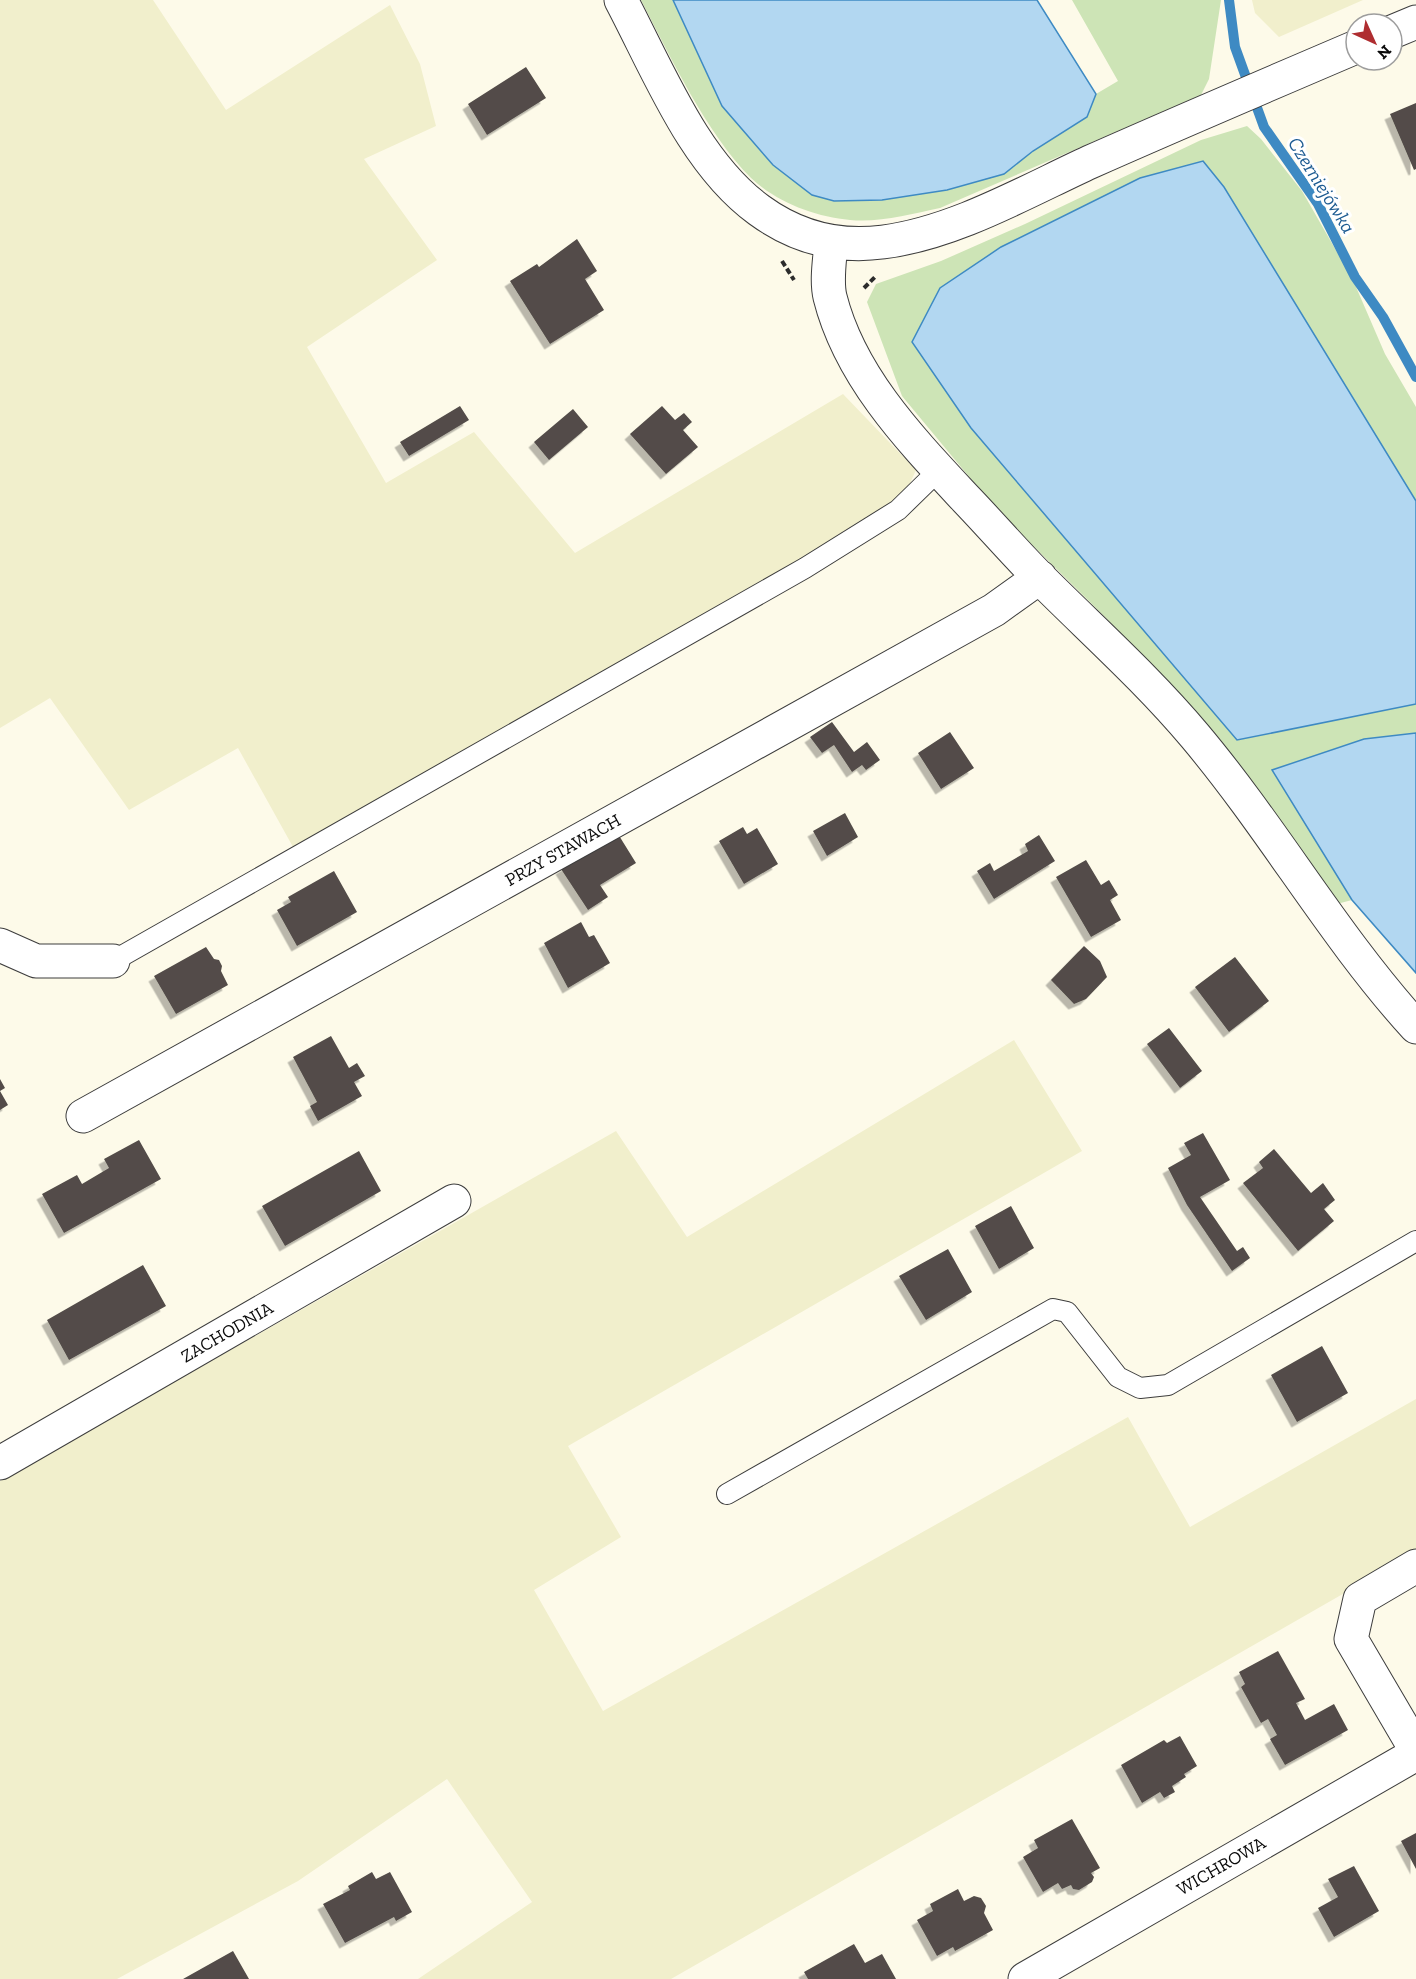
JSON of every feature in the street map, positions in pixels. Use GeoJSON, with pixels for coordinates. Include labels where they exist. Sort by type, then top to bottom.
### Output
{"type":"FeatureCollection","features":[{"type":"Feature","properties":{"kind":"street"},"geometry":{"type":"LineString","coordinates":[[621,0],[678,108],[719,172],[744,198],[768,216],[795,231],[831,242],[883,242],[935,231],[1195,115],[1344,53]]}},
{"type":"Feature","properties":{"kind":"street"},"geometry":{"type":"LineString","coordinates":[[831,242],[829,293],[854,357],[886,408],[939,470],[1040,578],[1129,664],[1196,737],[1237,788],[1350,948],[1416,1028]]}},
{"type":"Feature","properties":{"kind":"street","name":"PRZY STAWACH"},"geometry":{"type":"LineString","coordinates":[[83,1116],[994,610],[1040,578]]}},
{"type":"Feature","properties":{"kind":"street"},"geometry":{"type":"LineString","coordinates":[[0,945],[36,960],[113,961]]}},
{"type":"Feature","properties":{"kind":"street","name":"ZACHODNIA"},"geometry":{"type":"LineString","coordinates":[[0,1463],[454,1201]]}},
{"type":"Feature","properties":{"kind":"street","name":"WICHROWA"},"geometry":{"type":"LineString","coordinates":[[1025,1979],[1416,1752],[1352,1639],[1360,1599],[1416,1566]]}},
{"type":"Feature","properties":{"kind":"lane"},"geometry":{"type":"LineString","coordinates":[[113,961],[805,568],[898,510],[939,470]]}},
{"type":"Feature","properties":{"kind":"lane"},"geometry":{"type":"LineString","coordinates":[[727,1494],[1053,1309],[1067,1312],[1118,1377],[1140,1388],[1168,1385],[1416,1241]]}},
{"type":"Feature","properties":{"kind":"shaded area"},"geometry":{"type":"Polygon","coordinates":[[[0,0],[153,0],[226,110],[390,5],[420,64],[436,126],[364,159],[437,260],[307,347],[386,483],[474,432],[575,553],[843,394],[916,470],[898,510],[298,856],[238,748],[129,810],[50,698],[0,728],[0,0]]]}},
{"type":"Feature","properties":{"kind":"shaded area"},"geometry":{"type":"Polygon","coordinates":[[[1252,0],[1363,0],[1279,37],[1255,13],[1252,0]]]}},
{"type":"Feature","properties":{"kind":"shaded area"},"geometry":{"type":"Polygon","coordinates":[[[1014,1040],[1082,1151],[568,1446],[621,1537],[534,1590],[603,1711],[1128,1417],[1190,1527],[1416,1399],[1416,1552],[671,1979],[418,1979],[532,1902],[447,1779],[298,1881],[117,1979],[0,1979],[0,1481],[616,1131],[687,1237],[1014,1040]]]}},
{"type":"Feature","properties":{"kind":"green space"},"geometry":{"type":"Polygon","coordinates":[[[641,0],[673,0],[722,106],[773,165],[812,195],[835,201],[882,200],[947,190],[1004,174],[1033,151],[1087,117],[1096,94],[1118,81],[1072,0],[1221,0],[1209,79],[1201,95],[940,208],[861,221],[823,216],[797,207],[772,194],[751,178],[704,117],[641,0]]]}},
{"type":"Feature","properties":{"kind":"green space"},"geometry":{"type":"Polygon","coordinates":[[[1247,126],[1261,139],[1302,191],[1353,280],[1385,354],[1416,407],[1416,501],[1224,187],[1203,162],[913,342],[971,428],[1237,740],[1416,704],[1416,733],[1364,739],[1272,770],[1352,900],[1333,905],[1271,809],[1220,739],[1106,618],[995,508],[902,396],[867,302],[876,284],[941,261],[1025,224],[1201,140],[1247,126]]]}},
{"type":"Feature","properties":{"kind":"water"},"geometry":{"type":"Polygon","coordinates":[[[673,0],[1037,0],[1096,94],[1087,117],[1033,151],[1004,174],[947,190],[882,200],[834,201],[812,195],[773,165],[722,106],[673,0]]]}},
{"type":"Feature","properties":{"kind":"water"},"geometry":{"type":"Polygon","coordinates":[[[1203,161],[1224,187],[1416,501],[1416,704],[1237,740],[971,428],[912,342],[940,288],[1001,247],[1140,178],[1203,161]]]}},
{"type":"Feature","properties":{"kind":"water"},"geometry":{"type":"Polygon","coordinates":[[[1416,733],[1416,973],[1352,900],[1272,770],[1364,739],[1416,733]]]}},
{"type":"Feature","properties":{"kind":"building"},"geometry":{"type":"Polygon","coordinates":[[[526,67],[546,98],[487,135],[468,104],[526,67]]]}},
{"type":"Feature","properties":{"kind":"building"},"geometry":{"type":"Polygon","coordinates":[[[1416,103],[1416,169],[1414,170],[1390,114],[1416,103]]]}},
{"type":"Feature","properties":{"kind":"building"},"geometry":{"type":"Polygon","coordinates":[[[577,239],[597,271],[585,279],[604,310],[550,344],[510,281],[537,264],[539,267],[577,239]]]}},
{"type":"Feature","properties":{"kind":"building"},"geometry":{"type":"Polygon","coordinates":[[[460,406],[469,420],[409,456],[400,442],[460,406]]]}},
{"type":"Feature","properties":{"kind":"building"},"geometry":{"type":"Polygon","coordinates":[[[662,406],[675,420],[684,413],[692,422],[683,430],[698,447],[666,474],[630,434],[662,406]]]}},
{"type":"Feature","properties":{"kind":"building"},"geometry":{"type":"Polygon","coordinates":[[[573,409],[588,427],[549,460],[534,442],[573,409]]]}},
{"type":"Feature","properties":{"kind":"building"},"geometry":{"type":"Polygon","coordinates":[[[832,722],[854,752],[867,742],[880,760],[866,770],[862,765],[852,772],[834,745],[822,753],[810,737],[832,722]]]}},
{"type":"Feature","properties":{"kind":"building"},"geometry":{"type":"Polygon","coordinates":[[[950,732],[974,768],[941,789],[918,753],[950,732]]]}},
{"type":"Feature","properties":{"kind":"building"},"geometry":{"type":"Polygon","coordinates":[[[845,813],[858,837],[827,856],[813,831],[845,813]]]}},
{"type":"Feature","properties":{"kind":"building"},"geometry":{"type":"Polygon","coordinates":[[[743,827],[747,834],[757,828],[778,864],[744,884],[719,841],[743,827]]]}},
{"type":"Feature","properties":{"kind":"building"},"geometry":{"type":"Polygon","coordinates":[[[618,834],[636,863],[600,885],[608,897],[588,910],[561,869],[618,834]]]}},
{"type":"Feature","properties":{"kind":"building"},"geometry":{"type":"Polygon","coordinates":[[[1039,835],[1055,861],[994,899],[977,871],[990,863],[994,871],[1028,851],[1025,844],[1039,835]]]}},
{"type":"Feature","properties":{"kind":"building"},"geometry":{"type":"Polygon","coordinates":[[[1086,860],[1101,885],[1109,880],[1118,895],[1110,900],[1121,920],[1091,937],[1056,877],[1086,860]]]}},
{"type":"Feature","properties":{"kind":"building"},"geometry":{"type":"Polygon","coordinates":[[[334,871],[357,912],[297,946],[277,910],[291,902],[288,897],[334,871]]]}},
{"type":"Feature","properties":{"kind":"building"},"geometry":{"type":"Polygon","coordinates":[[[581,922],[589,937],[594,935],[610,963],[568,988],[544,943],[581,922]]]}},
{"type":"Feature","properties":{"kind":"building"},"geometry":{"type":"Polygon","coordinates":[[[1084,946],[1100,961],[1107,977],[1086,999],[1074,1004],[1051,980],[1084,946]]]}},
{"type":"Feature","properties":{"kind":"building"},"geometry":{"type":"Polygon","coordinates":[[[206,947],[214,959],[219,960],[222,966],[221,971],[228,985],[176,1014],[154,976],[206,947]]]}},
{"type":"Feature","properties":{"kind":"building"},"geometry":{"type":"Polygon","coordinates":[[[1235,957],[1269,1001],[1229,1032],[1195,987],[1235,957]]]}},
{"type":"Feature","properties":{"kind":"building"},"geometry":{"type":"Polygon","coordinates":[[[1169,1028],[1202,1071],[1180,1088],[1147,1044],[1169,1028]]]}},
{"type":"Feature","properties":{"kind":"building"},"geometry":{"type":"Polygon","coordinates":[[[331,1036],[349,1068],[357,1063],[365,1076],[354,1082],[362,1096],[318,1121],[310,1106],[317,1102],[293,1057],[331,1036]]]}},
{"type":"Feature","properties":{"kind":"building"},"geometry":{"type":"Polygon","coordinates":[[[0,1079],[5,1088],[0,1091],[0,1079]]]}},
{"type":"Feature","properties":{"kind":"building"},"geometry":{"type":"Polygon","coordinates":[[[0,1091],[8,1105],[0,1110],[0,1091]]]}},
{"type":"Feature","properties":{"kind":"building"},"geometry":{"type":"Polygon","coordinates":[[[1203,1133],[1230,1180],[1200,1197],[1237,1251],[1243,1247],[1250,1258],[1232,1271],[1187,1205],[1168,1168],[1191,1155],[1184,1143],[1203,1133]]]}},
{"type":"Feature","properties":{"kind":"building"},"geometry":{"type":"Polygon","coordinates":[[[139,1140],[161,1179],[64,1233],[42,1194],[77,1175],[82,1184],[109,1168],[104,1159],[139,1140]]]}},
{"type":"Feature","properties":{"kind":"building"},"geometry":{"type":"Polygon","coordinates":[[[1274,1149],[1311,1193],[1323,1183],[1335,1200],[1324,1209],[1334,1221],[1298,1251],[1243,1183],[1263,1168],[1259,1162],[1274,1149]]]}},
{"type":"Feature","properties":{"kind":"building"},"geometry":{"type":"Polygon","coordinates":[[[359,1151],[381,1191],[285,1246],[262,1206],[359,1151]]]}},
{"type":"Feature","properties":{"kind":"building"},"geometry":{"type":"Polygon","coordinates":[[[1011,1206],[1034,1248],[999,1269],[975,1226],[1011,1206]]]}},
{"type":"Feature","properties":{"kind":"building"},"geometry":{"type":"Polygon","coordinates":[[[948,1249],[972,1292],[926,1320],[899,1276],[948,1249]]]}},
{"type":"Feature","properties":{"kind":"building"},"geometry":{"type":"Polygon","coordinates":[[[143,1265],[166,1306],[69,1360],[47,1320],[143,1265]]]}},
{"type":"Feature","properties":{"kind":"building"},"geometry":{"type":"Polygon","coordinates":[[[1322,1346],[1348,1393],[1297,1422],[1271,1375],[1322,1346]]]}},
{"type":"Feature","properties":{"kind":"building"},"geometry":{"type":"Polygon","coordinates":[[[1278,1651],[1305,1699],[1296,1703],[1305,1720],[1334,1704],[1348,1730],[1285,1765],[1270,1739],[1277,1735],[1268,1719],[1261,1723],[1241,1687],[1245,1684],[1239,1672],[1278,1651]]]}},
{"type":"Feature","properties":{"kind":"building"},"geometry":{"type":"Polygon","coordinates":[[[1180,1736],[1197,1766],[1184,1774],[1186,1777],[1172,1786],[1175,1792],[1164,1798],[1160,1792],[1142,1803],[1121,1765],[1164,1740],[1167,1743],[1180,1736]]]}},
{"type":"Feature","properties":{"kind":"building"},"geometry":{"type":"Polygon","coordinates":[[[1072,1819],[1100,1868],[1091,1873],[1094,1877],[1092,1882],[1079,1890],[1073,1889],[1071,1885],[1062,1889],[1058,1883],[1043,1892],[1023,1857],[1038,1848],[1034,1840],[1072,1819]]]}},
{"type":"Feature","properties":{"kind":"building"},"geometry":{"type":"Polygon","coordinates":[[[1416,1833],[1416,1869],[1401,1841],[1416,1833]]]}},
{"type":"Feature","properties":{"kind":"building"},"geometry":{"type":"Polygon","coordinates":[[[1354,1866],[1379,1911],[1334,1937],[1318,1908],[1338,1897],[1328,1879],[1354,1866]]]}},
{"type":"Feature","properties":{"kind":"building"},"geometry":{"type":"Polygon","coordinates":[[[372,1872],[376,1879],[390,1872],[412,1912],[396,1921],[394,1917],[345,1943],[323,1904],[350,1890],[348,1886],[372,1872]]]}},
{"type":"Feature","properties":{"kind":"building"},"geometry":{"type":"Polygon","coordinates":[[[958,1889],[964,1901],[974,1896],[981,1898],[986,1906],[984,1913],[993,1930],[955,1951],[953,1947],[937,1956],[917,1920],[933,1911],[930,1904],[958,1889]]]}},
{"type":"Feature","properties":{"kind":"building"},"geometry":{"type":"Polygon","coordinates":[[[854,1944],[865,1963],[882,1954],[896,1979],[808,1979],[804,1972],[854,1944]]]}},
{"type":"Feature","properties":{"kind":"building"},"geometry":{"type":"Polygon","coordinates":[[[233,1951],[249,1979],[183,1979],[233,1951]]]}},
{"type":"Feature","properties":{"kind":"waterway","name":"Czerniejówka"},"geometry":{"type":"LineString","coordinates":[[1229,0],[1235,47],[1264,127],[1318,204],[1355,277],[1383,317],[1416,377]]}}]}
